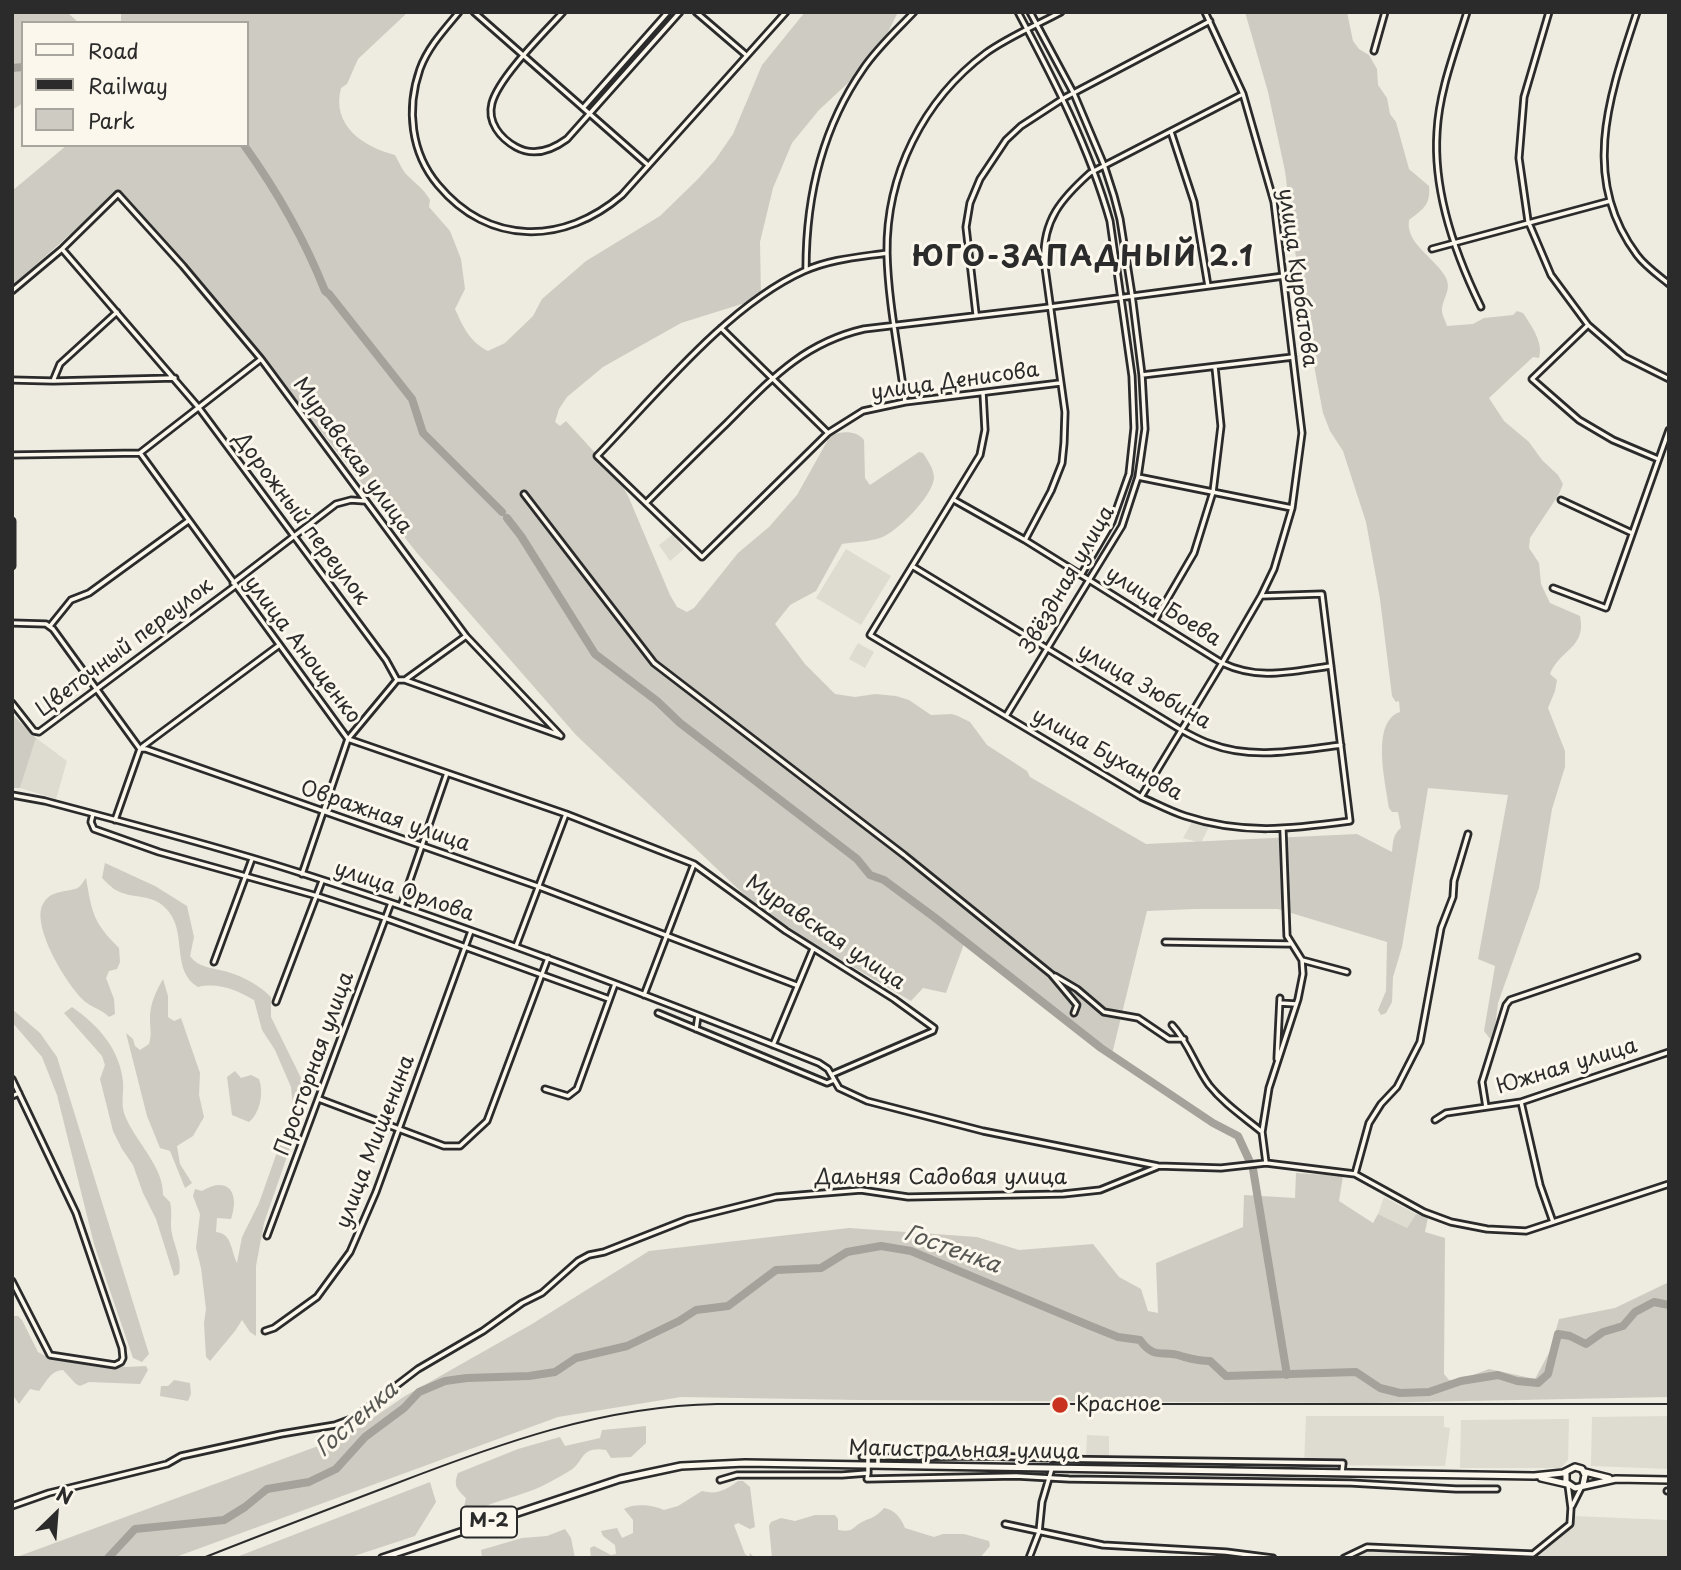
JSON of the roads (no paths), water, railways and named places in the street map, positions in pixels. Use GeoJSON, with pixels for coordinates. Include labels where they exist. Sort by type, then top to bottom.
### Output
{"type":"FeatureCollection","features":[{"type":"Feature","properties":{"kind":"main road","name":"Магистральная улица"},"geometry":{"type":"LineString","coordinates":[[383,1557],[633,1475],[681,1466],[745,1463],[1534,1476],[1566,1472],[1573,1467],[1616,1479]]}},
{"type":"Feature","properties":{"kind":"main road"},"geometry":{"type":"LineString","coordinates":[[1582,1485],[1586,1479],[1583,1470]]}},
{"type":"Feature","properties":{"kind":"main road"},"geometry":{"type":"LineString","coordinates":[[1566,1472],[1567,1484]]}},
{"type":"Feature","properties":{"kind":"main road","name":"Магистральная улица"},"geometry":{"type":"LineString","coordinates":[[1534,1476],[1575,1488],[1616,1479],[1669,1480]]}},
{"type":"Feature","properties":{"kind":"street"},"geometry":{"type":"LineString","coordinates":[[459,12],[437,38],[421,68],[414,94],[412,119],[416,145],[426,170],[452,202],[491,225],[516,232],[548,231],[587,219],[606,208],[786,12]]}},
{"type":"Feature","properties":{"kind":"street"},"geometry":{"type":"LineString","coordinates":[[474,12],[648,165]]}},
{"type":"Feature","properties":{"kind":"street"},"geometry":{"type":"LineString","coordinates":[[563,12],[509,74],[492,103],[493,124],[507,141],[521,150],[539,152],[553,149],[567,139],[680,12]]}},
{"type":"Feature","properties":{"kind":"street"},"geometry":{"type":"LineString","coordinates":[[583,108],[668,12]]}},
{"type":"Feature","properties":{"kind":"street"},"geometry":{"type":"LineString","coordinates":[[696,12],[746,55]]}},
{"type":"Feature","properties":{"kind":"street"},"geometry":{"type":"LineString","coordinates":[[806,270],[806,239],[811,199],[821,154],[835,117],[863,69],[914,12]]}},
{"type":"Feature","properties":{"kind":"street","name":"Звёздная улица"},"geometry":{"type":"LineString","coordinates":[[1018,12],[1064,98],[1094,171],[1110,221],[1132,376],[1135,428],[1130,469],[1112,522],[1081,575]]}},
{"type":"Feature","properties":{"kind":"street","name":"Звёздная улица"},"geometry":{"type":"LineString","coordinates":[[1006,716],[1122,526],[1138,477],[1145,429],[1142,375],[1120,219],[1104,165],[1074,94],[1030,12]]}},
{"type":"Feature","properties":{"kind":"street"},"geometry":{"type":"LineString","coordinates":[[905,402],[887,253],[890,216],[904,159],[934,104],[955,81],[987,52],[1061,12]]}},
{"type":"Feature","properties":{"kind":"street","name":"улица Курбатова"},"geometry":{"type":"LineString","coordinates":[[1141,797],[1222,663],[1274,569],[1292,508],[1302,433],[1274,202],[1243,94],[1205,12]]}},
{"type":"Feature","properties":{"kind":"street"},"geometry":{"type":"LineString","coordinates":[[1374,51],[1385,12]]}},
{"type":"Feature","properties":{"kind":"street"},"geometry":{"type":"LineString","coordinates":[[1467,12],[1446,80],[1437,132],[1441,196],[1467,279],[1481,307]]}},
{"type":"Feature","properties":{"kind":"street"},"geometry":{"type":"LineString","coordinates":[[1549,12],[1524,97],[1519,158],[1528,221],[1551,275],[1588,325],[1625,357],[1669,379]]}},
{"type":"Feature","properties":{"kind":"street"},"geometry":{"type":"LineString","coordinates":[[1637,12],[1612,89],[1604,133],[1605,177],[1617,225],[1639,258],[1669,284]]}},
{"type":"Feature","properties":{"kind":"street"},"geometry":{"type":"LineString","coordinates":[[976,314],[966,227],[970,203],[980,178],[1006,140],[1021,126],[1064,98],[1210,21]]}},
{"type":"Feature","properties":{"kind":"street"},"geometry":{"type":"LineString","coordinates":[[1025,540],[1051,491],[1062,463],[1065,412],[1044,247],[1048,222],[1074,187],[1094,171],[1243,94]]}},
{"type":"Feature","properties":{"kind":"street"},"geometry":{"type":"LineString","coordinates":[[1171,132],[1194,202],[1208,286]]}},
{"type":"Feature","properties":{"kind":"street","name":"Муравская улица"},"geometry":{"type":"LineString","coordinates":[[62,249],[118,194],[191,275],[261,359],[466,636],[561,736],[405,680]]}},
{"type":"Feature","properties":{"kind":"street"},"geometry":{"type":"LineString","coordinates":[[1432,249],[1610,201]]}},
{"type":"Feature","properties":{"kind":"street"},"geometry":{"type":"LineString","coordinates":[[12,291],[62,249]]}},
{"type":"Feature","properties":{"kind":"street","name":"Дорожный переулок"},"geometry":{"type":"LineString","coordinates":[[62,249],[199,408],[386,660],[397,680]]}},
{"type":"Feature","properties":{"kind":"street"},"geometry":{"type":"LineString","coordinates":[[887,253],[838,261],[806,270],[785,281],[721,328],[597,456],[646,503],[772,378],[796,358],[822,342],[864,328],[1284,276]]}},
{"type":"Feature","properties":{"kind":"street"},"geometry":{"type":"LineString","coordinates":[[53,381],[60,364],[117,312]]}},
{"type":"Feature","properties":{"kind":"street"},"geometry":{"type":"LineString","coordinates":[[1588,325],[1532,379],[1579,420],[1613,440],[1658,459]]}},
{"type":"Feature","properties":{"kind":"street"},"geometry":{"type":"LineString","coordinates":[[721,328],[828,433]]}},
{"type":"Feature","properties":{"kind":"street"},"geometry":{"type":"LineString","coordinates":[[1142,375],[1293,357]]}},
{"type":"Feature","properties":{"kind":"street"},"geometry":{"type":"LineString","coordinates":[[12,455],[140,453],[261,359]]}},
{"type":"Feature","properties":{"kind":"street"},"geometry":{"type":"LineString","coordinates":[[1154,621],[1194,554],[1213,492],[1221,426],[1215,367]]}},
{"type":"Feature","properties":{"kind":"street"},"geometry":{"type":"LineString","coordinates":[[12,380],[175,378]]}},
{"type":"Feature","properties":{"kind":"street","name":"улица Денисова"},"geometry":{"type":"LineString","coordinates":[[646,503],[702,557],[828,433],[863,411],[905,402],[1060,383]]}},
{"type":"Feature","properties":{"kind":"street"},"geometry":{"type":"LineString","coordinates":[[912,566],[980,455],[985,430],[983,393]]}},
{"type":"Feature","properties":{"kind":"street"},"geometry":{"type":"LineString","coordinates":[[1553,588],[1606,608],[1669,430]]}},
{"type":"Feature","properties":{"kind":"street","name":"улица Анощенко"},"geometry":{"type":"LineString","coordinates":[[140,453],[348,739],[566,814],[694,864]]}},
{"type":"Feature","properties":{"kind":"street"},"geometry":{"type":"LineString","coordinates":[[1138,477],[1292,508]]}},
{"type":"Feature","properties":{"kind":"street"},"geometry":{"type":"LineString","coordinates":[[524,494],[654,663],[904,855],[1051,974],[1077,989],[1104,1012],[1138,1018],[1169,1039],[1184,1039]]}},
{"type":"Feature","properties":{"kind":"street","name":"Цветочный переулок"},"geometry":{"type":"LineString","coordinates":[[12,703],[34,731],[39,732],[234,585],[336,504],[351,500],[365,501]]}},
{"type":"Feature","properties":{"kind":"street","name":"улица Боева"},"geometry":{"type":"LineString","coordinates":[[954,500],[1025,540],[1238,671],[1263,675],[1331,666]]}},
{"type":"Feature","properties":{"kind":"street"},"geometry":{"type":"LineString","coordinates":[[1560,500],[1632,533]]}},
{"type":"Feature","properties":{"kind":"street"},"geometry":{"type":"LineString","coordinates":[[12,521],[12,566]]}},
{"type":"Feature","properties":{"kind":"street"},"geometry":{"type":"LineString","coordinates":[[50,626],[71,600],[89,593],[188,521]]}},
{"type":"Feature","properties":{"kind":"street","name":"улица Буханова"},"geometry":{"type":"LineString","coordinates":[[912,566],[870,635],[1141,797],[1183,816],[1250,829],[1283,830],[1350,821],[1341,745]]}},
{"type":"Feature","properties":{"kind":"street","name":"улица Зюбина"},"geometry":{"type":"LineString","coordinates":[[912,566],[1181,730],[1212,745],[1246,752],[1286,752],[1341,745]]}},
{"type":"Feature","properties":{"kind":"street"},"geometry":{"type":"LineString","coordinates":[[1261,596],[1322,594],[1341,745]]}},
{"type":"Feature","properties":{"kind":"street"},"geometry":{"type":"LineString","coordinates":[[12,623],[50,626],[140,749]]}},
{"type":"Feature","properties":{"kind":"street"},"geometry":{"type":"LineString","coordinates":[[302,874],[348,739],[397,680],[405,680],[466,636]]}},
{"type":"Feature","properties":{"kind":"street"},"geometry":{"type":"LineString","coordinates":[[115,820],[140,749],[278,646]]}},
{"type":"Feature","properties":{"kind":"street","name":"Овражная улица"},"geometry":{"type":"LineString","coordinates":[[140,749],[537,886],[796,985]]}},
{"type":"Feature","properties":{"kind":"street"},"geometry":{"type":"LineString","coordinates":[[401,906],[447,773]]}},
{"type":"Feature","properties":{"kind":"street","name":"улица Орлова"},"geometry":{"type":"LineString","coordinates":[[12,795],[45,801],[252,859],[401,906],[516,946],[820,1063],[832,1074]]}},
{"type":"Feature","properties":{"kind":"street","name":"улица Орлова"},"geometry":{"type":"LineString","coordinates":[[93,814],[91,822],[94,829],[106,834],[385,918],[609,999]]}},
{"type":"Feature","properties":{"kind":"street"},"geometry":{"type":"LineString","coordinates":[[516,946],[566,814]]}},
{"type":"Feature","properties":{"kind":"street"},"geometry":{"type":"LineString","coordinates":[[1266,1163],[1262,1132],[1269,1088],[1298,1001],[1303,974],[1302,960],[1290,944],[1286,925],[1283,830]]}},
{"type":"Feature","properties":{"kind":"street"},"geometry":{"type":"LineString","coordinates":[[1468,834],[1454,881],[1454,897],[1441,928],[1420,1042],[1397,1087],[1381,1104],[1369,1123],[1355,1174],[1424,1212],[1451,1222],[1503,1231],[1526,1231],[1669,1184]]}},
{"type":"Feature","properties":{"kind":"street"},"geometry":{"type":"LineString","coordinates":[[214,962],[252,859]]}},
{"type":"Feature","properties":{"kind":"street"},"geometry":{"type":"LineString","coordinates":[[643,995],[694,864]]}},
{"type":"Feature","properties":{"kind":"street","name":"Муравская улица"},"geometry":{"type":"LineString","coordinates":[[694,864],[813,949],[932,1026],[933,1031],[913,1041],[832,1074]]}},
{"type":"Feature","properties":{"kind":"street"},"geometry":{"type":"LineString","coordinates":[[276,1002],[322,881]]}},
{"type":"Feature","properties":{"kind":"street","name":"Просторная улица"},"geometry":{"type":"LineString","coordinates":[[267,1236],[391,903]]}},
{"type":"Feature","properties":{"kind":"street","name":"улица Мишенина"},"geometry":{"type":"LineString","coordinates":[[265,1331],[274,1328],[309,1304],[343,1264],[369,1211],[471,931]]}},
{"type":"Feature","properties":{"kind":"street"},"geometry":{"type":"LineString","coordinates":[[1165,942],[1290,944]]}},
{"type":"Feature","properties":{"kind":"street"},"geometry":{"type":"LineString","coordinates":[[773,1045],[813,949]]}},
{"type":"Feature","properties":{"kind":"street"},"geometry":{"type":"LineString","coordinates":[[1486,1107],[1482,1082],[1506,1005],[1510,1000],[1637,957]]}},
{"type":"Feature","properties":{"kind":"street"},"geometry":{"type":"LineString","coordinates":[[319,1099],[444,1146],[460,1146],[486,1121],[548,958]]}},
{"type":"Feature","properties":{"kind":"street"},"geometry":{"type":"LineString","coordinates":[[1302,960],[1347,972]]}},
{"type":"Feature","properties":{"kind":"street"},"geometry":{"type":"LineString","coordinates":[[1051,974],[1077,1005],[1074,1013]]}},
{"type":"Feature","properties":{"kind":"street"},"geometry":{"type":"LineString","coordinates":[[545,1089],[568,1096],[577,1089],[615,984]]}},
{"type":"Feature","properties":{"kind":"street"},"geometry":{"type":"LineString","coordinates":[[1277,1065],[1280,1000],[1298,1001]]}},
{"type":"Feature","properties":{"kind":"street"},"geometry":{"type":"LineString","coordinates":[[658,1013],[827,1083],[834,1080]]}},
{"type":"Feature","properties":{"kind":"street"},"geometry":{"type":"LineString","coordinates":[[696,1029],[698,1016]]}},
{"type":"Feature","properties":{"kind":"street"},"geometry":{"type":"LineString","coordinates":[[1172,1025],[1184,1039],[1209,1084],[1262,1132]]}},
{"type":"Feature","properties":{"kind":"street","name":"Южная улица"},"geometry":{"type":"LineString","coordinates":[[1436,1121],[1446,1113],[1521,1102],[1669,1052]]}},
{"type":"Feature","properties":{"kind":"street"},"geometry":{"type":"LineString","coordinates":[[832,1074],[839,1088],[876,1104],[983,1131],[1158,1166]]}},
{"type":"Feature","properties":{"kind":"street"},"geometry":{"type":"LineString","coordinates":[[12,1079],[76,1213],[122,1348],[121,1362],[115,1365],[50,1354],[12,1281]]}},
{"type":"Feature","properties":{"kind":"street"},"geometry":{"type":"LineString","coordinates":[[12,1096],[19,1093]]}},
{"type":"Feature","properties":{"kind":"street"},"geometry":{"type":"LineString","coordinates":[[1521,1102],[1540,1185],[1553,1222]]}},
{"type":"Feature","properties":{"kind":"street","name":"Дальняя Садовая улица"},"geometry":{"type":"LineString","coordinates":[[12,1506],[50,1493],[167,1464],[181,1456],[335,1425],[354,1418],[418,1369],[542,1293],[578,1261],[589,1255],[604,1252],[688,1219],[709,1216],[776,1197],[861,1190],[908,1197],[1063,1194],[1100,1190],[1158,1166],[1221,1168],[1266,1163],[1355,1174]]}},
{"type":"Feature","properties":{"kind":"street"},"geometry":{"type":"LineString","coordinates":[[862,1457],[986,1456],[1343,1463],[1342,1472]]}},
{"type":"Feature","properties":{"kind":"street"},"geometry":{"type":"LineString","coordinates":[[868,1457],[867,1479],[1049,1477],[1497,1489]]}},
{"type":"Feature","properties":{"kind":"street"},"geometry":{"type":"LineString","coordinates":[[877,1457],[878,1465]]}},
{"type":"Feature","properties":{"kind":"street"},"geometry":{"type":"LineString","coordinates":[[1029,1558],[1038,1532],[1042,1502],[1052,1468]]}},
{"type":"Feature","properties":{"kind":"street"},"geometry":{"type":"LineString","coordinates":[[720,1480],[737,1475],[868,1473]]}},
{"type":"Feature","properties":{"kind":"street"},"geometry":{"type":"LineString","coordinates":[[1344,1558],[1367,1547],[1530,1554],[1540,1550],[1571,1522],[1572,1508],[1567,1484]]}},
{"type":"Feature","properties":{"kind":"street"},"geometry":{"type":"LineString","coordinates":[[1572,1508],[1582,1485]]}},
{"type":"Feature","properties":{"kind":"street"},"geometry":{"type":"LineString","coordinates":[[1005,1524],[1102,1545],[1226,1552],[1273,1558]]}},
{"type":"Feature","properties":{"kind":"street"},"geometry":{"type":"LineString","coordinates":[[1222,1558],[1226,1552]]}},
{"type":"Feature","properties":{"kind":"waterway"},"geometry":{"type":"LineString","coordinates":[[12,68],[21,67]]}},
{"type":"Feature","properties":{"kind":"waterway"},"geometry":{"type":"LineString","coordinates":[[245,147],[289,215],[325,291],[412,399],[423,433],[502,512]]}},
{"type":"Feature","properties":{"kind":"waterway"},"geometry":{"type":"LineString","coordinates":[[507,518],[595,654],[857,859],[870,875],[884,880],[934,917],[1101,1048],[1213,1123],[1238,1136],[1250,1162]]}},
{"type":"Feature","properties":{"kind":"waterway"},"geometry":{"type":"LineString","coordinates":[[1253,1169],[1287,1375]]}},
{"type":"Feature","properties":{"kind":"waterway","name":"Гостенка"},"geometry":{"type":"LineString","coordinates":[[108,1558],[135,1529],[224,1520],[267,1489],[309,1482],[336,1469],[365,1437],[404,1408],[419,1392],[445,1381],[555,1372],[576,1358],[627,1346],[696,1310],[728,1306],[776,1270],[821,1268],[847,1252],[881,1246],[911,1251],[1118,1337],[1140,1340],[1154,1352],[1210,1361],[1226,1376],[1356,1372],[1380,1388],[1400,1393],[1429,1392],[1461,1381],[1498,1375],[1517,1381],[1538,1383],[1548,1374],[1558,1334],[1570,1336],[1586,1344],[1603,1332],[1623,1326],[1635,1312],[1654,1302],[1669,1305]]}},
{"type":"Feature","properties":{"kind":"railway"},"geometry":{"type":"LineString","coordinates":[[203,1558],[511,1442],[592,1420],[674,1406],[1669,1404]]}},
{"type":"Feature","properties":{"kind":"place","name":"Красное"},"geometry":{"type":"Point","coordinates":[1060,1405]}},
{"type":"Feature","properties":{"kind":"district","name":"ЮГО-ЗАПАДНЫЙ 2.1"},"geometry":{"type":"Point","coordinates":[1083,258]}}]}
